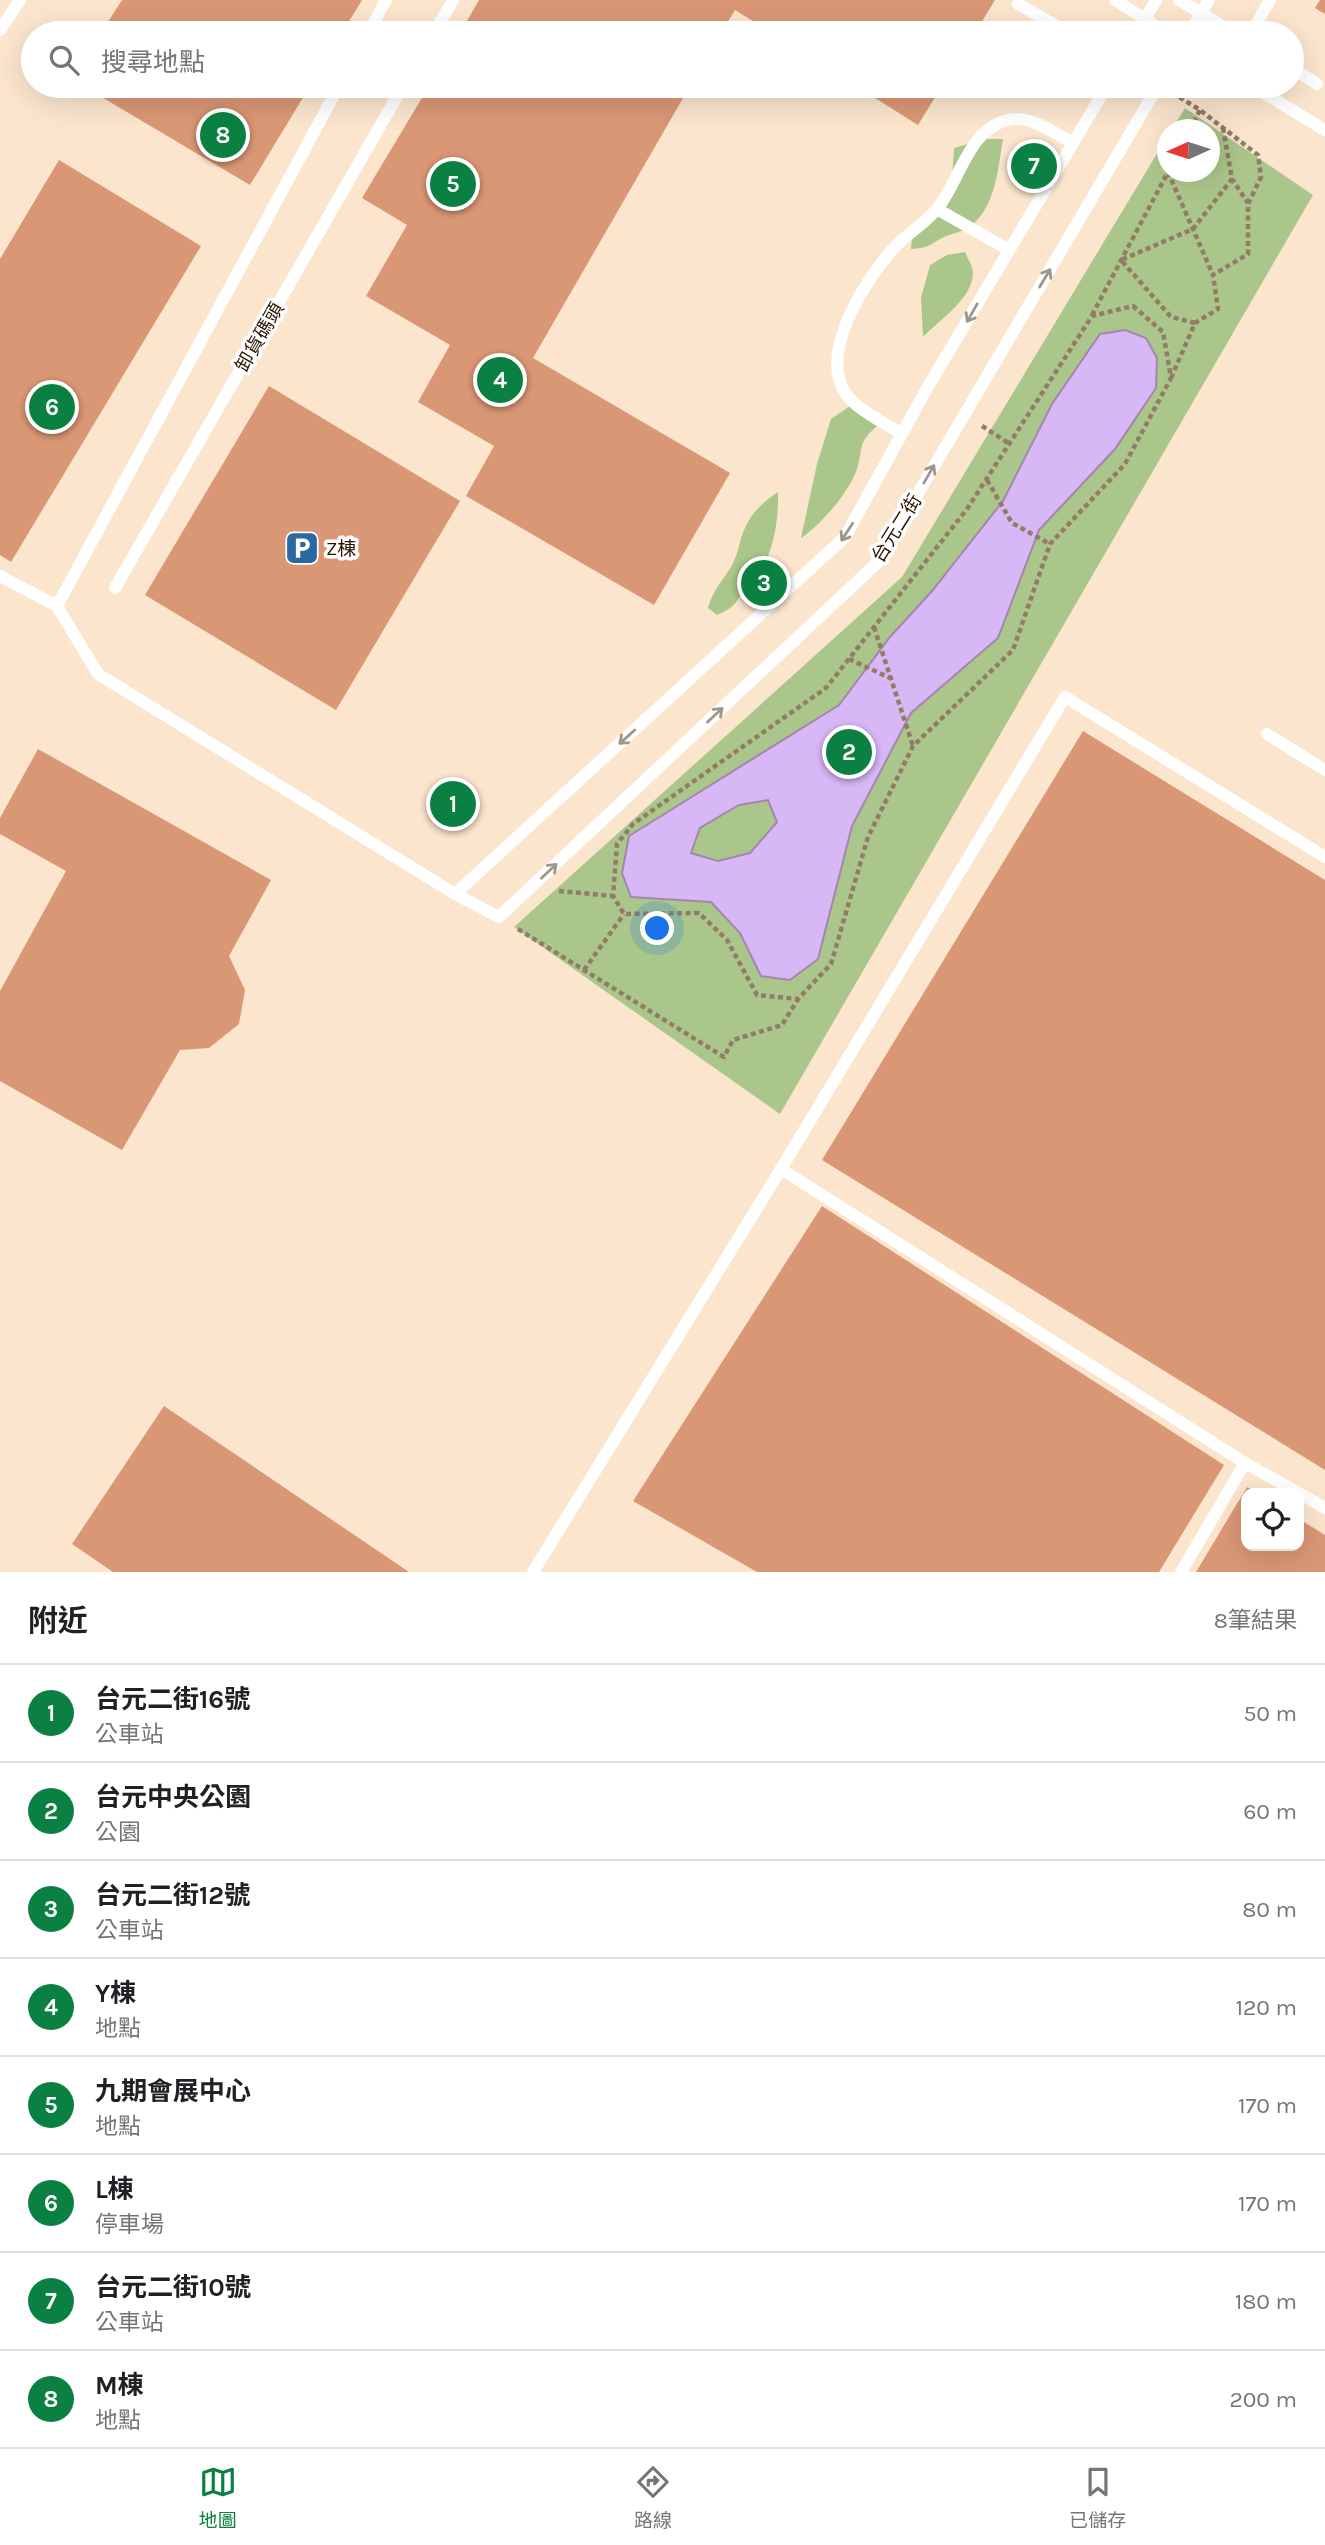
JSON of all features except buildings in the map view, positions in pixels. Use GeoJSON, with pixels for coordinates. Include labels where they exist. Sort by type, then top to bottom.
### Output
{"type":"FeatureCollection","features":[{"type":"Feature","properties":{"kind":"lane"},"geometry":{"type":"LineString","coordinates":[[0,30],[20,0]]}},
{"type":"Feature","properties":{"kind":"lane"},"geometry":{"type":"LineString","coordinates":[[375,21],[386,0]]}},
{"type":"Feature","properties":{"kind":"lane"},"geometry":{"type":"LineString","coordinates":[[440,21],[453,0]]}},
{"type":"Feature","properties":{"kind":"lane"},"geometry":{"type":"LineString","coordinates":[[1115,0],[1148,21]]}},
{"type":"Feature","properties":{"kind":"lane"},"geometry":{"type":"LineString","coordinates":[[1145,19],[1156,0]]}},
{"type":"Feature","properties":{"kind":"lane"},"geometry":{"type":"LineString","coordinates":[[1179,0],[1214,21]]}},
{"type":"Feature","properties":{"kind":"lane"},"geometry":{"type":"LineString","coordinates":[[1196,21],[1209,0]]}},
{"type":"Feature","properties":{"kind":"lane"},"geometry":{"type":"LineString","coordinates":[[1258,21],[1270,0]]}},
{"type":"Feature","properties":{"kind":"lane"},"geometry":{"type":"LineString","coordinates":[[1018,4],[1048,21]]}},
{"type":"Feature","properties":{"kind":"lane"},"geometry":{"type":"LineString","coordinates":[[1304,76],[1317,84]]}},
{"type":"Feature","properties":{"kind":"lane"},"geometry":{"type":"LineString","coordinates":[[57,606],[332,98]]}},
{"type":"Feature","properties":{"kind":"lane","name":"卸貨碼頭"},"geometry":{"type":"LineString","coordinates":[[115,588],[396,98]]}},
{"type":"Feature","properties":{"kind":"lane","name":"台元二街"},"geometry":{"type":"LineString","coordinates":[[455,894],[841,542],[1100,98]]}},
{"type":"Feature","properties":{"kind":"lane","name":"台元二街"},"geometry":{"type":"LineString","coordinates":[[499,917],[877,563],[1151,98]]}},
{"type":"Feature","properties":{"kind":"lane"},"geometry":{"type":"LineString","coordinates":[[1272,98],[1325,130]]}},
{"type":"Feature","properties":{"kind":"lane"},"geometry":{"type":"LineString","coordinates":[[902,434],[852,401],[839,374],[837,364],[842,330],[869,280],[894,247],[937,209],[982,134],[1000,123],[1019,119],[1036,124],[1073,143]]}},
{"type":"Feature","properties":{"kind":"lane"},"geometry":{"type":"LineString","coordinates":[[937,209],[1009,250]]}},
{"type":"Feature","properties":{"kind":"lane"},"geometry":{"type":"LineString","coordinates":[[0,576],[57,606],[98,674],[455,894],[499,917]]}},
{"type":"Feature","properties":{"kind":"lane"},"geometry":{"type":"LineString","coordinates":[[533,1572],[781,1169],[1065,697],[1325,856]]}},
{"type":"Feature","properties":{"kind":"lane"},"geometry":{"type":"LineString","coordinates":[[1267,734],[1325,770]]}},
{"type":"Feature","properties":{"kind":"lane"},"geometry":{"type":"LineString","coordinates":[[781,1169],[1245,1463],[1290,1488]]}},
{"type":"Feature","properties":{"kind":"lane"},"geometry":{"type":"LineString","coordinates":[[1181,1572],[1245,1463]]}},
{"type":"Feature","properties":{"kind":"lane"},"geometry":{"type":"LineString","coordinates":[[1304,1496],[1325,1508]]}},
{"type":"Feature","properties":{"kind":"path"},"geometry":{"type":"LineString","coordinates":[[1181,98],[1258,155],[1261,177],[1248,204],[1248,254],[1213,275]]}},
{"type":"Feature","properties":{"kind":"path"},"geometry":{"type":"LineString","coordinates":[[1196,119],[1200,110]]}},
{"type":"Feature","properties":{"kind":"path"},"geometry":{"type":"LineString","coordinates":[[1223,128],[1232,179],[1248,204]]}},
{"type":"Feature","properties":{"kind":"path"},"geometry":{"type":"LineString","coordinates":[[1121,260],[1193,229],[1232,179]]}},
{"type":"Feature","properties":{"kind":"path"},"geometry":{"type":"LineString","coordinates":[[624,914],[613,896],[617,844],[633,824],[826,688],[987,480],[1092,316],[1163,182]]}},
{"type":"Feature","properties":{"kind":"path"},"geometry":{"type":"LineString","coordinates":[[499,917],[724,1057],[733,1040],[782,1025],[797,999],[831,964],[868,837],[913,746],[1013,649],[1049,544],[1125,464],[1171,378],[1195,323],[1218,309],[1213,275],[1172,182]]}},
{"type":"Feature","properties":{"kind":"path"},"geometry":{"type":"LineString","coordinates":[[1121,260],[1171,317],[1195,323]]}},
{"type":"Feature","properties":{"kind":"path"},"geometry":{"type":"LineString","coordinates":[[1092,316],[1133,306],[1163,332],[1171,378]]}},
{"type":"Feature","properties":{"kind":"path"},"geometry":{"type":"LineString","coordinates":[[964,414],[1010,444]]}},
{"type":"Feature","properties":{"kind":"path"},"geometry":{"type":"LineString","coordinates":[[987,480],[1012,523],[1049,544]]}},
{"type":"Feature","properties":{"kind":"path"},"geometry":{"type":"LineString","coordinates":[[874,627],[913,746]]}},
{"type":"Feature","properties":{"kind":"path"},"geometry":{"type":"LineString","coordinates":[[849,660],[891,678]]}},
{"type":"Feature","properties":{"kind":"path"},"geometry":{"type":"LineString","coordinates":[[531,888],[613,896]]}},
{"type":"Feature","properties":{"kind":"path"},"geometry":{"type":"LineString","coordinates":[[624,914],[699,913],[727,940],[757,995],[797,999]]}},
{"type":"Feature","properties":{"kind":"path"},"geometry":{"type":"LineString","coordinates":[[583,970],[624,914]]}},
{"type":"Feature","properties":{"kind":"green space"},"geometry":{"type":"Polygon","coordinates":[[[1185,108],[1201,119],[1178,119],[1185,108]]]}},
{"type":"Feature","properties":{"kind":"green space"},"geometry":{"type":"Polygon","coordinates":[[[1220,132],[1313,195],[780,1114],[514,927],[902,577],[1157,154],[1157,182],[1220,182],[1220,132]]]}},
{"type":"Feature","properties":{"kind":"green space"},"geometry":{"type":"Polygon","coordinates":[[[986,139],[1003,139],[995,185],[980,217],[966,229],[926,247],[911,249],[913,226],[937,211],[952,179],[954,148],[986,139]]]}},
{"type":"Feature","properties":{"kind":"green space"},"geometry":{"type":"Polygon","coordinates":[[[965,252],[972,267],[970,287],[956,306],[923,337],[921,298],[930,265],[947,255],[965,252]]]}},
{"type":"Feature","properties":{"kind":"green space"},"geometry":{"type":"Polygon","coordinates":[[[850,406],[877,426],[862,445],[857,469],[841,498],[817,525],[801,538],[817,464],[831,419],[850,406]]]}},
{"type":"Feature","properties":{"kind":"green space"},"geometry":{"type":"Polygon","coordinates":[[[778,492],[775,534],[764,565],[747,584],[733,606],[717,615],[708,608],[710,601],[729,571],[748,522],[758,508],[778,492]]]}},
{"type":"Feature","properties":{"kind":"shaded area"},"geometry":{"type":"Polygon","coordinates":[[[1125,330],[1146,338],[1157,358],[1156,388],[1115,449],[1039,530],[998,638],[911,713],[852,826],[818,959],[790,980],[761,976],[740,933],[711,902],[631,897],[622,873],[629,836],[839,705],[890,637],[932,591],[1003,501],[1052,404],[1100,334],[1125,330]],[[768,800],[739,805],[700,828],[691,853],[718,861],[750,853],[777,822],[768,800]]]}},
{"type":"Feature","properties":{"kind":"place","name":"M棟"},"geometry":{"type":"Point","coordinates":[223,135]}},
{"type":"Feature","properties":{"kind":"place","name":"台元二街10號"},"geometry":{"type":"Point","coordinates":[1034,166]}},
{"type":"Feature","properties":{"kind":"place","name":"九期會展中心"},"geometry":{"type":"Point","coordinates":[453,184]}},
{"type":"Feature","properties":{"kind":"place","name":"Y棟"},"geometry":{"type":"Point","coordinates":[500,380]}},
{"type":"Feature","properties":{"kind":"place","name":"L棟"},"geometry":{"type":"Point","coordinates":[52,407]}},
{"type":"Feature","properties":{"kind":"place","name":"Z棟"},"geometry":{"type":"Point","coordinates":[302,548]}},
{"type":"Feature","properties":{"kind":"place","name":"台元二街12號"},"geometry":{"type":"Point","coordinates":[764,583]}},
{"type":"Feature","properties":{"kind":"place","name":"台元中央公園"},"geometry":{"type":"Point","coordinates":[849,752]}},
{"type":"Feature","properties":{"kind":"place","name":"台元二街16號"},"geometry":{"type":"Point","coordinates":[453,804]}}]}
